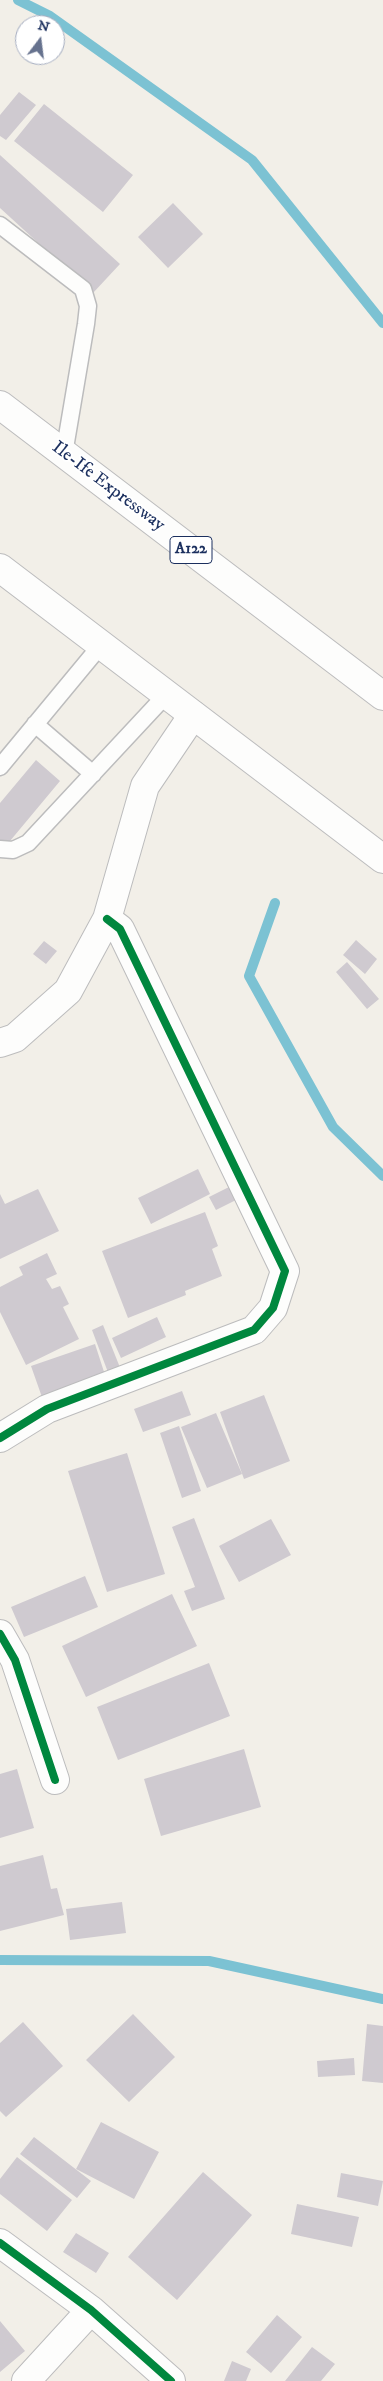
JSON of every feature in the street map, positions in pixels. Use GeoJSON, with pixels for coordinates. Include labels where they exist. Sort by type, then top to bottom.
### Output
{"type":"FeatureCollection","features":[{"type":"Feature","properties":{"kind":"main road","name":"Ile-Ife Expressway"},"geometry":{"type":"LineString","coordinates":[[0,404],[383,696]]}},
{"type":"Feature","properties":{"kind":"main road"},"geometry":{"type":"LineString","coordinates":[[0,568],[383,859]]}},
{"type":"Feature","properties":{"kind":"main road"},"geometry":{"type":"LineString","coordinates":[[0,1043],[15,1038],[68,991],[107,918],[145,786],[193,715]]}},
{"type":"Feature","properties":{"kind":"main road"},"geometry":{"type":"LineString","coordinates":[[0,1438],[47,1409],[254,1330],[273,1308],[285,1271],[120,929],[107,918]]}},
{"type":"Feature","properties":{"kind":"main road"},"geometry":{"type":"LineString","coordinates":[[0,1634],[15,1660],[55,1780]]}},
{"type":"Feature","properties":{"kind":"main road"},"geometry":{"type":"LineString","coordinates":[[0,2243],[91,2310],[171,2381]]}},
{"type":"Feature","properties":{"kind":"main road"},"geometry":{"type":"LineString","coordinates":[[26,2381],[91,2310]]}},
{"type":"Feature","properties":{"kind":"lane"},"geometry":{"type":"LineString","coordinates":[[0,225],[83,290],[86,298],[88,306],[86,324],[64,454]]}},
{"type":"Feature","properties":{"kind":"lane"},"geometry":{"type":"LineString","coordinates":[[0,767],[100,645]]}},
{"type":"Feature","properties":{"kind":"lane"},"geometry":{"type":"LineString","coordinates":[[0,849],[13,850],[28,844],[166,695]]}},
{"type":"Feature","properties":{"kind":"lane"},"geometry":{"type":"LineString","coordinates":[[35,724],[92,774]]}},
{"type":"Feature","properties":{"kind":"building"},"geometry":{"type":"Polygon","coordinates":[[[19,92],[36,105],[6,140],[0,136],[0,115],[19,92]]]}},
{"type":"Feature","properties":{"kind":"building"},"geometry":{"type":"Polygon","coordinates":[[[44,104],[133,175],[103,212],[14,141],[44,104]]]}},
{"type":"Feature","properties":{"kind":"building"},"geometry":{"type":"Polygon","coordinates":[[[0,155],[120,264],[93,293],[0,208],[0,155]]]}},
{"type":"Feature","properties":{"kind":"building"},"geometry":{"type":"Polygon","coordinates":[[[173,203],[203,234],[168,268],[138,237],[173,203]]]}},
{"type":"Feature","properties":{"kind":"building"},"geometry":{"type":"Polygon","coordinates":[[[36,760],[60,781],[5,847],[0,843],[0,803],[36,760]]]}},
{"type":"Feature","properties":{"kind":"building"},"geometry":{"type":"Polygon","coordinates":[[[356,940],[377,959],[365,974],[343,955],[356,940]]]}},
{"type":"Feature","properties":{"kind":"building"},"geometry":{"type":"Polygon","coordinates":[[[44,941],[57,951],[46,964],[33,954],[44,941]]]}},
{"type":"Feature","properties":{"kind":"building"},"geometry":{"type":"Polygon","coordinates":[[[347,962],[379,999],[367,1009],[336,972],[347,962]]]}},
{"type":"Feature","properties":{"kind":"building"},"geometry":{"type":"Polygon","coordinates":[[[198,1169],[210,1194],[151,1224],[138,1198],[198,1169]]]}},
{"type":"Feature","properties":{"kind":"building"},"geometry":{"type":"Polygon","coordinates":[[[231,1186],[238,1199],[216,1210],[209,1197],[231,1186]]]}},
{"type":"Feature","properties":{"kind":"building"},"geometry":{"type":"Polygon","coordinates":[[[38,1189],[59,1231],[0,1259],[0,1194],[5,1204],[38,1189]]]}},
{"type":"Feature","properties":{"kind":"building"},"geometry":{"type":"Polygon","coordinates":[[[205,1212],[218,1246],[212,1249],[222,1276],[185,1291],[186,1295],[128,1318],[102,1251],[205,1212]]]}},
{"type":"Feature","properties":{"kind":"building"},"geometry":{"type":"Polygon","coordinates":[[[47,1253],[57,1274],[46,1279],[52,1289],[60,1286],[69,1304],[63,1307],[79,1339],[26,1365],[0,1312],[0,1287],[23,1275],[19,1267],[47,1253]]]}},
{"type":"Feature","properties":{"kind":"building"},"geometry":{"type":"Polygon","coordinates":[[[157,1317],[166,1337],[121,1358],[112,1338],[157,1317]]]}},
{"type":"Feature","properties":{"kind":"building"},"geometry":{"type":"Polygon","coordinates":[[[103,1325],[121,1370],[109,1375],[92,1330],[103,1325]]]}},
{"type":"Feature","properties":{"kind":"building"},"geometry":{"type":"Polygon","coordinates":[[[95,1344],[106,1378],[43,1400],[31,1366],[95,1344]]]}},
{"type":"Feature","properties":{"kind":"building"},"geometry":{"type":"Polygon","coordinates":[[[182,1391],[191,1415],[143,1432],[134,1409],[182,1391]]]}},
{"type":"Feature","properties":{"kind":"building"},"geometry":{"type":"Polygon","coordinates":[[[264,1395],[290,1461],[244,1479],[220,1412],[264,1395]]]}},
{"type":"Feature","properties":{"kind":"building"},"geometry":{"type":"Polygon","coordinates":[[[216,1413],[242,1474],[207,1488],[181,1427],[216,1413]]]}},
{"type":"Feature","properties":{"kind":"building"},"geometry":{"type":"Polygon","coordinates":[[[179,1426],[201,1491],[182,1498],[160,1433],[179,1426]]]}},
{"type":"Feature","properties":{"kind":"building"},"geometry":{"type":"Polygon","coordinates":[[[127,1453],[165,1574],[107,1592],[68,1471],[127,1453]]]}},
{"type":"Feature","properties":{"kind":"building"},"geometry":{"type":"Polygon","coordinates":[[[194,1518],[225,1599],[192,1611],[184,1591],[195,1587],[172,1527],[194,1518]]]}},
{"type":"Feature","properties":{"kind":"building"},"geometry":{"type":"Polygon","coordinates":[[[271,1519],[291,1555],[239,1582],[219,1546],[271,1519]]]}},
{"type":"Feature","properties":{"kind":"building"},"geometry":{"type":"Polygon","coordinates":[[[85,1576],[98,1607],[24,1637],[11,1607],[85,1576]]]}},
{"type":"Feature","properties":{"kind":"building"},"geometry":{"type":"Polygon","coordinates":[[[172,1594],[197,1646],[86,1697],[62,1646],[172,1594]]]}},
{"type":"Feature","properties":{"kind":"building"},"geometry":{"type":"Polygon","coordinates":[[[209,1663],[230,1716],[118,1760],[97,1707],[209,1663]]]}},
{"type":"Feature","properties":{"kind":"building"},"geometry":{"type":"Polygon","coordinates":[[[244,1749],[261,1807],[161,1836],[144,1779],[244,1749]]]}},
{"type":"Feature","properties":{"kind":"building"},"geometry":{"type":"Polygon","coordinates":[[[17,1769],[34,1828],[0,1838],[0,1774],[17,1769]]]}},
{"type":"Feature","properties":{"kind":"building"},"geometry":{"type":"Polygon","coordinates":[[[43,1855],[51,1889],[57,1888],[64,1915],[0,1931],[0,1866],[43,1855]]]}},
{"type":"Feature","properties":{"kind":"building"},"geometry":{"type":"Polygon","coordinates":[[[122,1902],[126,1933],[70,1940],[66,1909],[122,1902]]]}},
{"type":"Feature","properties":{"kind":"building"},"geometry":{"type":"Polygon","coordinates":[[[133,2014],[175,2057],[129,2102],[86,2060],[133,2014]]]}},
{"type":"Feature","properties":{"kind":"building"},"geometry":{"type":"Polygon","coordinates":[[[23,2022],[63,2066],[6,2117],[0,2111],[0,2043],[23,2022]]]}},
{"type":"Feature","properties":{"kind":"building"},"geometry":{"type":"Polygon","coordinates":[[[367,2024],[383,2026],[383,2083],[362,2081],[367,2024]]]}},
{"type":"Feature","properties":{"kind":"building"},"geometry":{"type":"Polygon","coordinates":[[[354,2058],[355,2075],[318,2077],[317,2061],[354,2058]]]}},
{"type":"Feature","properties":{"kind":"building"},"geometry":{"type":"Polygon","coordinates":[[[101,2122],[159,2152],[134,2199],[76,2169],[101,2122]]]}},
{"type":"Feature","properties":{"kind":"building"},"geometry":{"type":"Polygon","coordinates":[[[34,2137],[91,2181],[77,2198],[20,2154],[34,2137]]]}},
{"type":"Feature","properties":{"kind":"building"},"geometry":{"type":"Polygon","coordinates":[[[17,2157],[72,2200],[47,2231],[0,2194],[0,2179],[17,2157]]]}},
{"type":"Feature","properties":{"kind":"building"},"geometry":{"type":"Polygon","coordinates":[[[203,2172],[252,2215],[177,2300],[128,2257],[203,2172]]]}},
{"type":"Feature","properties":{"kind":"building"},"geometry":{"type":"Polygon","coordinates":[[[341,2173],[383,2181],[378,2206],[337,2197],[341,2173]]]}},
{"type":"Feature","properties":{"kind":"building"},"geometry":{"type":"Polygon","coordinates":[[[297,2204],[359,2217],[352,2247],[291,2234],[297,2204]]]}},
{"type":"Feature","properties":{"kind":"building"},"geometry":{"type":"Polygon","coordinates":[[[76,2233],[109,2253],[96,2273],[63,2252],[76,2233]]]}},
{"type":"Feature","properties":{"kind":"building"},"geometry":{"type":"Polygon","coordinates":[[[277,2315],[302,2337],[271,2373],[246,2352],[277,2315]]]}},
{"type":"Feature","properties":{"kind":"building"},"geometry":{"type":"Polygon","coordinates":[[[0,2321],[25,2351],[0,2372],[0,2321]]]}},
{"type":"Feature","properties":{"kind":"building"},"geometry":{"type":"Polygon","coordinates":[[[312,2347],[335,2364],[321,2381],[285,2381],[312,2347]]]}},
{"type":"Feature","properties":{"kind":"building"},"geometry":{"type":"Polygon","coordinates":[[[232,2361],[251,2369],[246,2381],[224,2381],[232,2361]]]}},
{"type":"Feature","properties":{"kind":"waterway"},"geometry":{"type":"LineString","coordinates":[[18,0],[50,16],[252,160],[383,323]]}},
{"type":"Feature","properties":{"kind":"waterway"},"geometry":{"type":"LineString","coordinates":[[275,903],[249,976],[333,1127],[383,1176]]}},
{"type":"Feature","properties":{"kind":"waterway"},"geometry":{"type":"LineString","coordinates":[[0,1960],[209,1961],[383,1999]]}},
{"type":"Feature","properties":{"kind":"cycle path"},"geometry":{"type":"LineString","coordinates":[[0,1438],[47,1409],[254,1330],[273,1308],[285,1271],[120,929],[107,919]]}},
{"type":"Feature","properties":{"kind":"cycle path"},"geometry":{"type":"LineString","coordinates":[[0,1634],[15,1660],[55,1780]]}},
{"type":"Feature","properties":{"kind":"cycle path"},"geometry":{"type":"LineString","coordinates":[[0,2243],[91,2310],[171,2381]]}}]}
